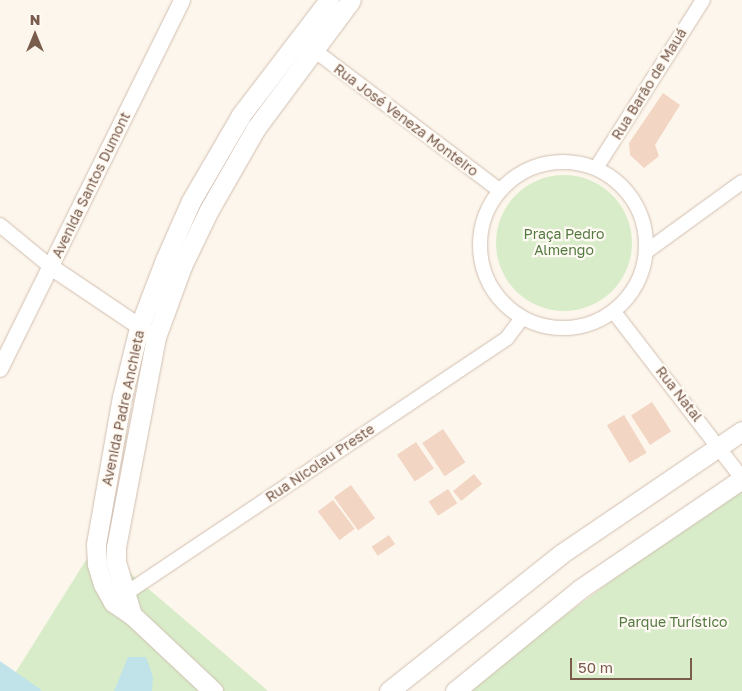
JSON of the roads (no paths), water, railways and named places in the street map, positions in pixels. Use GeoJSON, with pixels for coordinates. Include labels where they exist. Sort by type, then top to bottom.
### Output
{"type":"FeatureCollection","features":[{"type":"Feature","properties":{"kind":"main road","name":"Avenida Padre Anchieta"},"geometry":{"type":"LineString","coordinates":[[119,598],[116,547],[156,337],[182,266],[209,210],[307,44],[329,0]]}},
{"type":"Feature","properties":{"kind":"main road","name":"Avenida Padre Anchieta"},"geometry":{"type":"LineString","coordinates":[[119,598],[101,577],[97,564],[96,544],[122,397],[139,328],[164,260],[191,201],[241,115],[351,0]]}},
{"type":"Feature","properties":{"kind":"main road"},"geometry":{"type":"LineString","coordinates":[[389,691],[562,554],[742,431]]}},
{"type":"Feature","properties":{"kind":"main road"},"geometry":{"type":"LineString","coordinates":[[455,691],[580,590],[742,478]]}},
{"type":"Feature","properties":{"kind":"main road"},"geometry":{"type":"LineString","coordinates":[[119,598],[132,614],[213,691]]}},
{"type":"Feature","properties":{"kind":"street","name":"Avenida Santos Dumont"},"geometry":{"type":"LineString","coordinates":[[0,369],[182,0]]}},
{"type":"Feature","properties":{"kind":"street","name":"Rua Barão de Mauá"},"geometry":{"type":"LineString","coordinates":[[596,168],[703,0]]}},
{"type":"Feature","properties":{"kind":"street","name":"Rua José Veneza Monteiro"},"geometry":{"type":"LineString","coordinates":[[307,44],[499,190]]}},
{"type":"Feature","properties":{"kind":"street"},"geometry":{"type":"LineString","coordinates":[[570,162],[596,168],[618,182],[634,201],[645,225],[647,250],[642,274],[631,295],[614,312],[593,324],[569,329],[544,327],[522,318],[502,303],[487,283],[480,260],[479,235],[486,211],[499,190],[519,174],[544,164],[570,162]]}},
{"type":"Feature","properties":{"kind":"street"},"geometry":{"type":"LineString","coordinates":[[647,250],[742,182]]}},
{"type":"Feature","properties":{"kind":"street"},"geometry":{"type":"LineString","coordinates":[[0,225],[51,268],[139,328],[156,337]]}},
{"type":"Feature","properties":{"kind":"street","name":"Rua Natal"},"geometry":{"type":"LineString","coordinates":[[614,312],[720,446],[742,478]]}},
{"type":"Feature","properties":{"kind":"street","name":"Rua Nicolau Preste"},"geometry":{"type":"LineString","coordinates":[[119,598],[507,338],[522,318]]}},
{"type":"Feature","properties":{"kind":"water"},"geometry":{"type":"Polygon","coordinates":[[[128,657],[146,657],[153,677],[152,691],[114,691],[128,657]]]}},
{"type":"Feature","properties":{"kind":"water"},"geometry":{"type":"Polygon","coordinates":[[[0,661],[40,689],[42,691],[0,691],[0,661]]]}},
{"type":"Feature","properties":{"kind":"park label","name":"Praça Pedro Almengo"},"geometry":{"type":"Point","coordinates":[564,242]}},
{"type":"Feature","properties":{"kind":"park label","name":"Parque Turístico"},"geometry":{"type":"Point","coordinates":[673,622]}}]}
